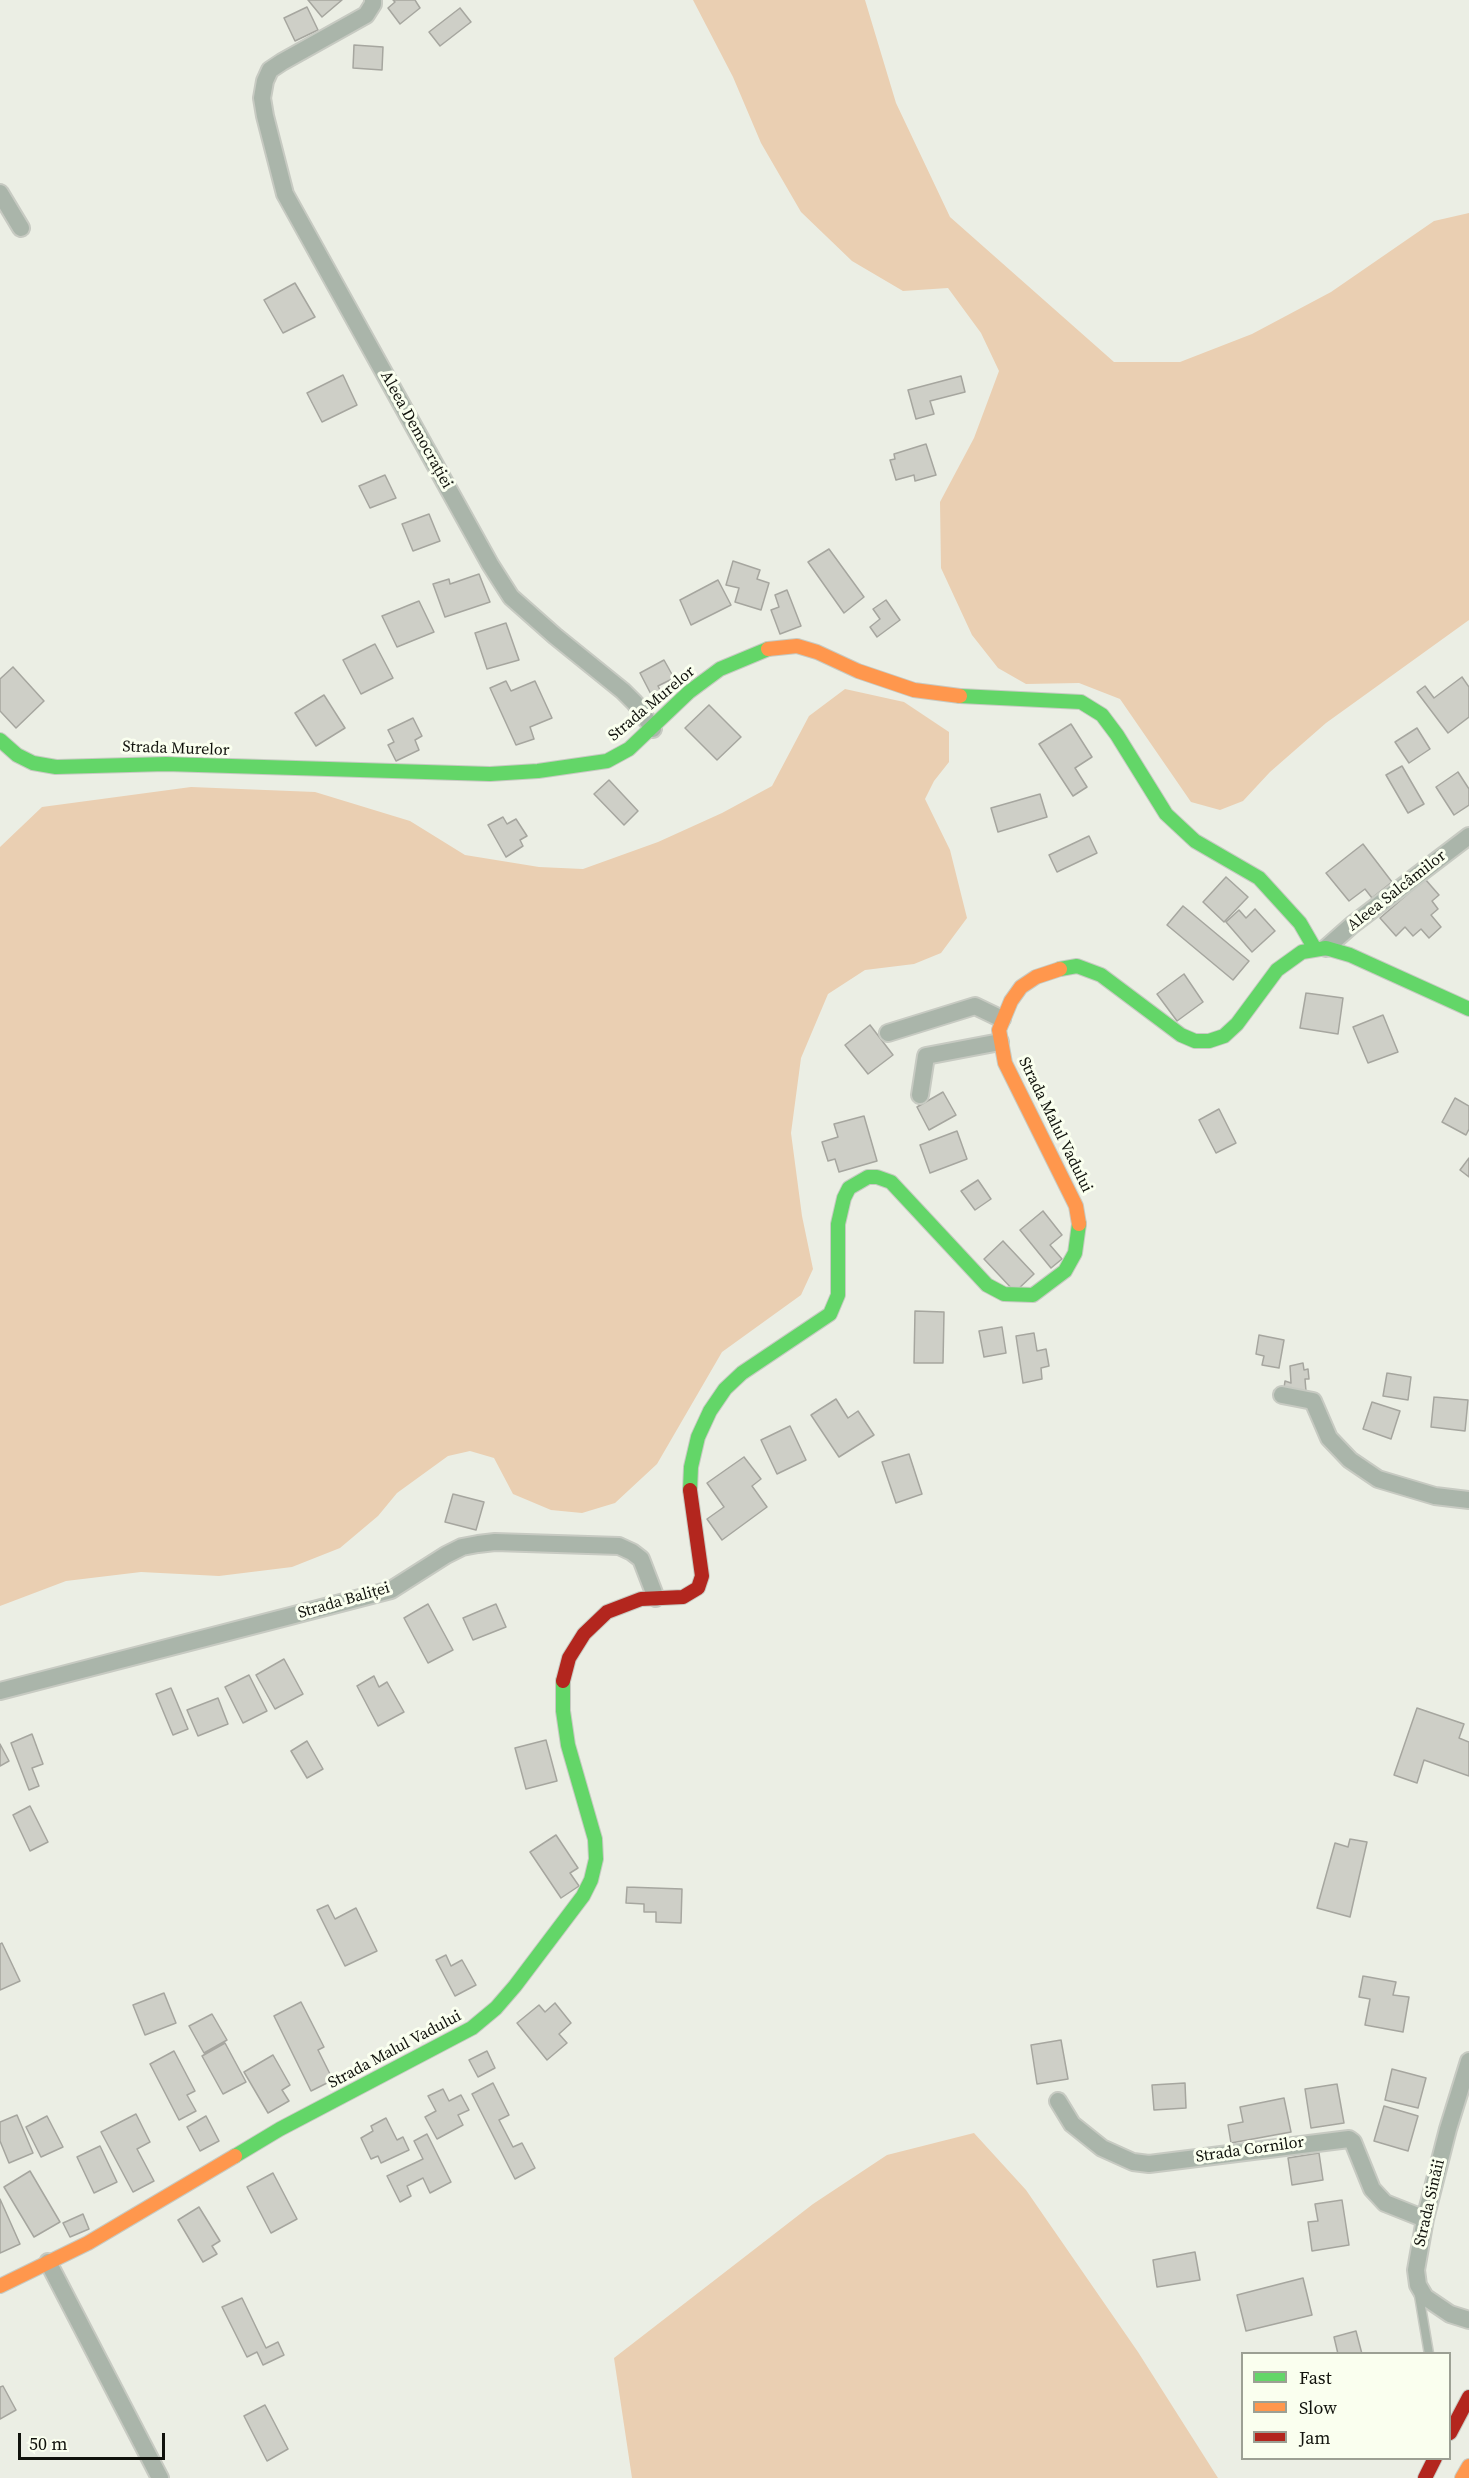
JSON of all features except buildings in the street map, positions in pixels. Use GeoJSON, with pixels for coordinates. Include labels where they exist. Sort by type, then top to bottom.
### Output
{"type":"FeatureCollection","features":[{"type":"Feature","properties":{"kind":"main road","name":"Strada Murelor"},"geometry":{"type":"LineString","coordinates":[[2,747],[33,763],[56,767],[166,764],[490,774],[538,771],[607,761],[630,749],[689,692],[720,669],[744,657],[779,646],[797,646],[817,652],[858,671],[914,690],[973,698],[1082,702],[1102,715],[1166,814],[1196,841],[1259,878],[1321,948]]}},
{"type":"Feature","properties":{"kind":"main road"},"geometry":{"type":"LineString","coordinates":[[1321,948],[1350,955],[1469,1009]]}},
{"type":"Feature","properties":{"kind":"main road","name":"Strada Malul Vadului"},"geometry":{"type":"LineString","coordinates":[[0,2286],[87,2243],[280,2129],[472,2028],[496,2008],[583,1896],[596,1859],[595,1839],[568,1744],[563,1711],[563,1679],[569,1658],[585,1634],[607,1612],[641,1599],[683,1597],[692,1594],[698,1588],[702,1576],[690,1493],[691,1467],[698,1437],[710,1411],[725,1389],[742,1373],[830,1314],[838,1295],[840,1209],[849,1188],[858,1180],[868,1177],[878,1177],[891,1182],[987,1285],[1004,1294],[1033,1295],[1065,1271],[1075,1253],[1080,1224],[1076,1206],[1005,1063],[1000,1042],[999,1030],[1002,1019],[1011,1001],[1029,982],[1053,970],[1077,966],[1101,975],[1180,1035],[1195,1041],[1209,1041],[1224,1036],[1237,1024],[1277,970],[1289,960],[1302,952],[1321,948]]}},
{"type":"Feature","properties":{"kind":"main road"},"geometry":{"type":"LineString","coordinates":[[1451,2429],[1469,2397]]}},
{"type":"Feature","properties":{"kind":"main road"},"geometry":{"type":"LineString","coordinates":[[1425,2478],[1435,2460]]}},
{"type":"Feature","properties":{"kind":"main road"},"geometry":{"type":"LineString","coordinates":[[1462,2478],[1469,2466]]}},
{"type":"Feature","properties":{"kind":"street","name":"Aleea Democrației"},"geometry":{"type":"LineString","coordinates":[[373,0],[366,15],[282,62],[270,70],[265,81],[262,98],[265,116],[285,194],[490,564],[511,597],[629,697],[653,729]]}},
{"type":"Feature","properties":{"kind":"street"},"geometry":{"type":"LineString","coordinates":[[0,193],[21,228]]}},
{"type":"Feature","properties":{"kind":"street","name":"Aleea Salcâmilor"},"geometry":{"type":"LineString","coordinates":[[1321,948],[1469,836]]}},
{"type":"Feature","properties":{"kind":"street"},"geometry":{"type":"LineString","coordinates":[[888,1033],[975,1006],[1002,1019]]}},
{"type":"Feature","properties":{"kind":"street"},"geometry":{"type":"LineString","coordinates":[[920,1095],[926,1056],[1000,1042]]}},
{"type":"Feature","properties":{"kind":"street"},"geometry":{"type":"LineString","coordinates":[[1282,1395],[1313,1401],[1319,1420],[1329,1438],[1350,1460],[1378,1479],[1435,1496],[1469,1500]]}},
{"type":"Feature","properties":{"kind":"street","name":"Strada Baliței"},"geometry":{"type":"LineString","coordinates":[[0,1691],[391,1590],[446,1555],[478,1544],[495,1542],[619,1546],[640,1559],[656,1598]]}},
{"type":"Feature","properties":{"kind":"street","name":"Strada Sinăii"},"geometry":{"type":"LineString","coordinates":[[1418,2285],[1416,2270],[1425,2219],[1448,2129],[1469,2061]]}},
{"type":"Feature","properties":{"kind":"street","name":"Strada Cornilor"},"geometry":{"type":"LineString","coordinates":[[1058,2101],[1072,2124],[1102,2148],[1133,2162],[1149,2164],[1349,2139],[1353,2142],[1372,2189],[1384,2203],[1425,2219]]}},
{"type":"Feature","properties":{"kind":"street"},"geometry":{"type":"LineString","coordinates":[[48,2262],[160,2478]]}},
{"type":"Feature","properties":{"kind":"street"},"geometry":{"type":"LineString","coordinates":[[1418,2285],[1425,2297],[1435,2306],[1469,2320]]}},
{"type":"Feature","properties":{"kind":"lane"},"geometry":{"type":"LineString","coordinates":[[1418,2285],[1429,2352]]}},
{"type":"Feature","properties":{"kind":"shaded area"},"geometry":{"type":"Polygon","coordinates":[[[693,0],[865,0],[896,103],[950,217],[1114,362],[1180,362],[1252,334],[1331,292],[1434,221],[1469,213],[1469,620],[1326,723],[1270,772],[1243,801],[1220,810],[1191,802],[1120,699],[1079,683],[1026,684],[998,668],[972,635],[941,568],[940,502],[974,438],[999,371],[981,333],[948,288],[903,291],[852,261],[801,212],[761,143],[733,77],[693,0]]]}},
{"type":"Feature","properties":{"kind":"shaded area"},"geometry":{"type":"Polygon","coordinates":[[[845,689],[904,702],[949,732],[949,762],[934,781],[925,799],[950,850],[967,918],[941,953],[914,964],[865,970],[828,994],[801,1058],[791,1133],[802,1216],[813,1269],[801,1295],[722,1352],[657,1464],[615,1503],[582,1513],[551,1510],[513,1494],[494,1458],[470,1451],[448,1456],[397,1493],[378,1516],[340,1548],[292,1567],[219,1576],[141,1572],[66,1581],[0,1606],[0,847],[42,807],[191,787],[315,792],[410,821],[465,855],[539,867],[583,869],[658,842],[722,813],[772,786],[809,716],[845,689]]]}},
{"type":"Feature","properties":{"kind":"shaded area"},"geometry":{"type":"Polygon","coordinates":[[[974,2133],[1026,2190],[1138,2352],[1218,2478],[632,2478],[614,2358],[813,2204],[887,2155],[974,2133]]]}},
{"type":"Feature","properties":{"kind":"traffic: fast"},"geometry":{"type":"LineString","coordinates":[[0,740],[17,755],[33,763],[56,767],[166,764],[490,774],[538,771],[607,761],[629,749],[689,692],[720,669],[768,649]]}},
{"type":"Feature","properties":{"kind":"traffic: fast"},"geometry":{"type":"LineString","coordinates":[[960,696],[1081,702],[1102,715],[1166,814],[1195,841],[1259,878],[1300,923],[1315,949]]}},
{"type":"Feature","properties":{"kind":"traffic: fast"},"geometry":{"type":"LineString","coordinates":[[1060,969],[1077,966],[1101,975],[1181,1035],[1195,1041],[1209,1041],[1224,1036],[1237,1024],[1277,970],[1302,952],[1326,948],[1350,955],[1469,1009]]}},
{"type":"Feature","properties":{"kind":"traffic: fast"},"geometry":{"type":"LineString","coordinates":[[690,1490],[691,1467],[698,1437],[710,1411],[725,1389],[742,1373],[830,1314],[838,1295],[838,1224],[844,1198],[849,1188],[868,1177],[877,1177],[891,1182],[987,1285],[1004,1294],[1033,1295],[1065,1271],[1075,1253],[1079,1224]]}},
{"type":"Feature","properties":{"kind":"traffic: fast"},"geometry":{"type":"LineString","coordinates":[[235,2156],[280,2129],[472,2028],[496,2008],[515,1986],[583,1896],[591,1880],[596,1859],[595,1839],[568,1745],[563,1711],[563,1681]]}},
{"type":"Feature","properties":{"kind":"traffic: slow"},"geometry":{"type":"LineString","coordinates":[[768,649],[797,646],[817,652],[858,671],[914,690],[960,696]]}},
{"type":"Feature","properties":{"kind":"traffic: slow"},"geometry":{"type":"LineString","coordinates":[[1060,969],[1036,977],[1021,987],[1011,1001],[999,1030],[1005,1063],[1076,1206],[1079,1224]]}},
{"type":"Feature","properties":{"kind":"traffic: slow"},"geometry":{"type":"LineString","coordinates":[[0,2286],[88,2243],[235,2156]]}},
{"type":"Feature","properties":{"kind":"traffic: slow"},"geometry":{"type":"LineString","coordinates":[[1462,2478],[1469,2466]]}},
{"type":"Feature","properties":{"kind":"traffic: jam"},"geometry":{"type":"LineString","coordinates":[[563,1681],[569,1658],[584,1634],[607,1612],[641,1599],[683,1597],[698,1588],[702,1576],[690,1490]]}},
{"type":"Feature","properties":{"kind":"traffic: jam"},"geometry":{"type":"LineString","coordinates":[[1451,2431],[1469,2397]]}},
{"type":"Feature","properties":{"kind":"traffic: jam"},"geometry":{"type":"LineString","coordinates":[[1425,2478],[1434,2460]]}}]}
